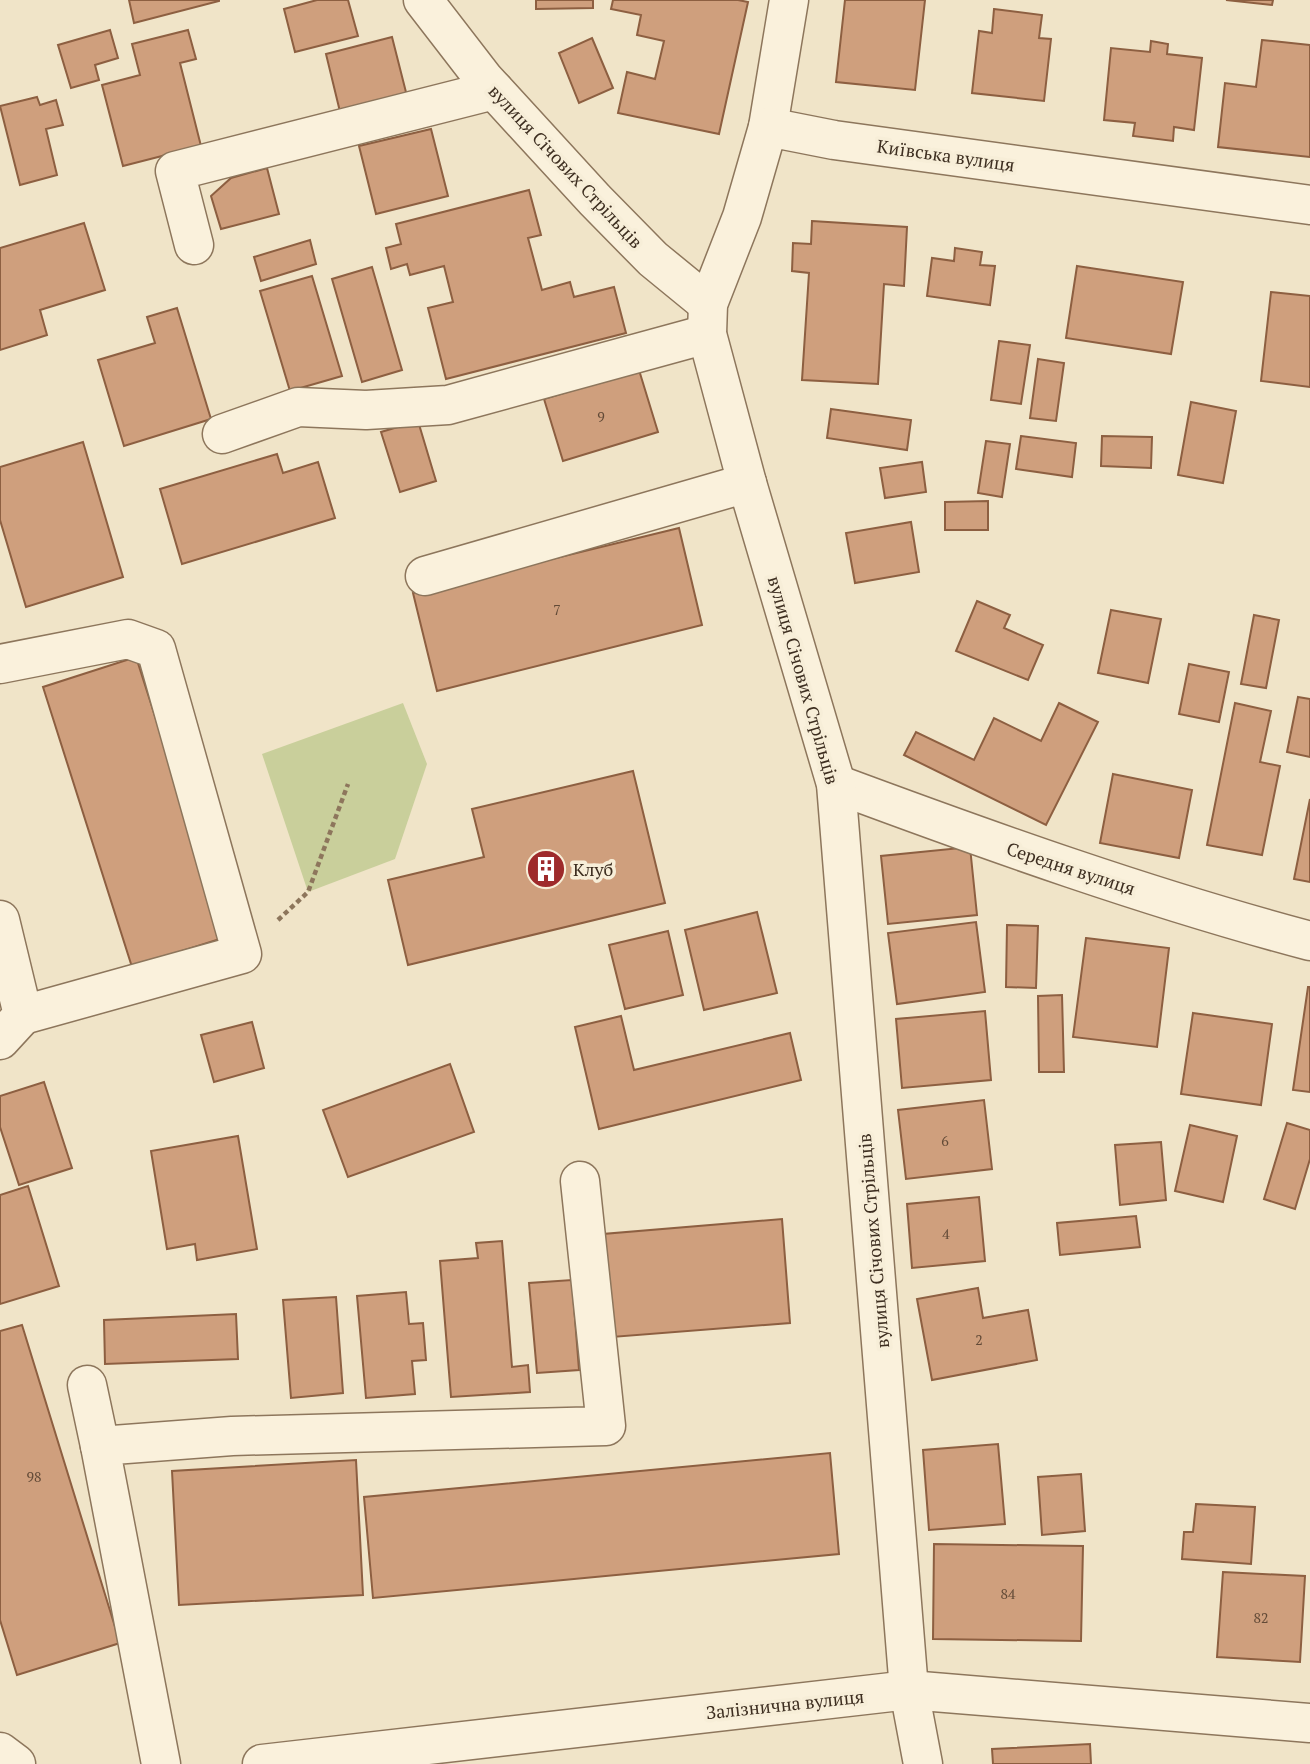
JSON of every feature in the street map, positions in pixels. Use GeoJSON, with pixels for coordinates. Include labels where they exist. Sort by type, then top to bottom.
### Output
{"type":"FeatureCollection","features":[{"type":"Feature","properties":{"kind":"street","name":"вулиця Січових Стрільців"},"geometry":{"type":"LineString","coordinates":[[423,0],[494,90],[707,319],[747,483],[836,784],[909,1690],[923,1764]]}},
{"type":"Feature","properties":{"kind":"street"},"geometry":{"type":"LineString","coordinates":[[222,434],[298,407],[366,410],[448,405],[707,319],[742,217],[768,127],[789,0]]}},
{"type":"Feature","properties":{"kind":"street"},"geometry":{"type":"LineString","coordinates":[[194,245],[175,171],[494,90]]}},
{"type":"Feature","properties":{"kind":"street","name":"Київська вулиця"},"geometry":{"type":"LineString","coordinates":[[768,127],[834,140],[1310,205]]}},
{"type":"Feature","properties":{"kind":"street"},"geometry":{"type":"LineString","coordinates":[[425,576],[747,483]]}},
{"type":"Feature","properties":{"kind":"street"},"geometry":{"type":"LineString","coordinates":[[0,664],[128,639],[156,649],[242,954],[12,1027],[0,920]]}},
{"type":"Feature","properties":{"kind":"street","name":"Середня вулиця"},"geometry":{"type":"LineString","coordinates":[[836,784],[966,833],[1097,877],[1310,941]]}},
{"type":"Feature","properties":{"kind":"street"},"geometry":{"type":"LineString","coordinates":[[100,1446],[232,1436],[606,1426],[580,1181]]}},
{"type":"Feature","properties":{"kind":"street"},"geometry":{"type":"LineString","coordinates":[[88,1385],[161,1764]]}},
{"type":"Feature","properties":{"kind":"street","name":"Залізнична вулиця"},"geometry":{"type":"LineString","coordinates":[[262,1764],[909,1690],[1310,1723]]}},
{"type":"Feature","properties":{"kind":"street"},"geometry":{"type":"LineString","coordinates":[[0,1752],[16,1764]]}},
{"type":"Feature","properties":{"kind":"path"},"geometry":{"type":"LineString","coordinates":[[242,954],[308,892],[348,784]]}},
{"type":"Feature","properties":{"kind":"green space"},"geometry":{"type":"Polygon","coordinates":[[[403,703],[427,764],[395,859],[308,892],[262,754],[403,703]]]}},
{"type":"Feature","properties":{"kind":"building"},"geometry":{"type":"Polygon","coordinates":[[[129,0],[219,0],[219,1],[134,23],[129,0]]]}},
{"type":"Feature","properties":{"kind":"building"},"geometry":{"type":"Polygon","coordinates":[[[317,0],[348,0],[358,36],[295,52],[284,9],[317,0]]]}},
{"type":"Feature","properties":{"kind":"building"},"geometry":{"type":"Polygon","coordinates":[[[536,0],[593,0],[593,8],[536,9],[536,0]]]}},
{"type":"Feature","properties":{"kind":"building"},"geometry":{"type":"Polygon","coordinates":[[[613,0],[748,2],[719,134],[618,113],[627,72],[655,79],[664,41],[637,35],[641,15],[611,9],[613,0]]]}},
{"type":"Feature","properties":{"kind":"building"},"geometry":{"type":"Polygon","coordinates":[[[845,0],[925,0],[915,90],[836,82],[845,0]]]}},
{"type":"Feature","properties":{"kind":"building"},"geometry":{"type":"Polygon","coordinates":[[[1226,0],[1273,0],[1272,5],[1226,0]]]}},
{"type":"Feature","properties":{"kind":"building"},"geometry":{"type":"Polygon","coordinates":[[[994,9],[1042,15],[1039,38],[1051,39],[1044,101],[972,93],[979,31],[992,33],[994,9]]]}},
{"type":"Feature","properties":{"kind":"building"},"geometry":{"type":"Polygon","coordinates":[[[110,30],[118,58],[95,65],[99,80],[71,88],[58,45],[110,30]]]}},
{"type":"Feature","properties":{"kind":"building"},"geometry":{"type":"Polygon","coordinates":[[[188,30],[196,59],[180,63],[201,146],[123,166],[102,85],[140,75],[132,44],[188,30]]]}},
{"type":"Feature","properties":{"kind":"building"},"geometry":{"type":"Polygon","coordinates":[[[392,37],[409,104],[342,120],[326,54],[392,37]]]}},
{"type":"Feature","properties":{"kind":"building"},"geometry":{"type":"Polygon","coordinates":[[[592,38],[613,88],[579,103],[559,53],[592,38]]]}},
{"type":"Feature","properties":{"kind":"building"},"geometry":{"type":"Polygon","coordinates":[[[1262,40],[1310,45],[1310,157],[1218,147],[1225,83],[1256,87],[1262,40]]]}},
{"type":"Feature","properties":{"kind":"building"},"geometry":{"type":"Polygon","coordinates":[[[1151,41],[1168,44],[1167,54],[1202,58],[1194,130],[1174,127],[1173,141],[1133,136],[1135,123],[1104,120],[1111,48],[1150,52],[1151,41]]]}},
{"type":"Feature","properties":{"kind":"building"},"geometry":{"type":"Polygon","coordinates":[[[37,97],[40,105],[56,100],[63,125],[46,129],[57,175],[20,185],[0,106],[37,97]]]}},
{"type":"Feature","properties":{"kind":"building"},"geometry":{"type":"Polygon","coordinates":[[[431,129],[448,196],[376,214],[359,146],[431,129]]]}},
{"type":"Feature","properties":{"kind":"building"},"geometry":{"type":"Polygon","coordinates":[[[267,168],[279,214],[221,229],[211,196],[231,178],[267,168]]]}},
{"type":"Feature","properties":{"kind":"building"},"geometry":{"type":"Polygon","coordinates":[[[529,190],[541,235],[528,238],[542,290],[570,282],[574,297],[614,287],[626,333],[446,379],[428,308],[453,302],[444,266],[410,275],[407,264],[391,269],[386,248],[401,244],[396,224],[529,190]]]}},
{"type":"Feature","properties":{"kind":"building"},"geometry":{"type":"Polygon","coordinates":[[[812,221],[907,227],[904,286],[884,284],[878,384],[802,380],[809,273],[792,271],[793,243],[811,244],[812,221]]]}},
{"type":"Feature","properties":{"kind":"building"},"geometry":{"type":"Polygon","coordinates":[[[84,223],[105,290],[40,310],[47,335],[0,350],[0,248],[84,223]]]}},
{"type":"Feature","properties":{"kind":"building"},"geometry":{"type":"Polygon","coordinates":[[[310,240],[316,264],[261,281],[254,257],[310,240]]]}},
{"type":"Feature","properties":{"kind":"building"},"geometry":{"type":"Polygon","coordinates":[[[955,248],[982,252],[980,265],[995,266],[990,305],[927,296],[932,258],[954,261],[955,248]]]}},
{"type":"Feature","properties":{"kind":"building"},"geometry":{"type":"Polygon","coordinates":[[[1077,266],[1183,282],[1171,354],[1066,338],[1077,266]]]}},
{"type":"Feature","properties":{"kind":"building"},"geometry":{"type":"Polygon","coordinates":[[[372,267],[402,370],[362,382],[332,279],[372,267]]]}},
{"type":"Feature","properties":{"kind":"building"},"geometry":{"type":"Polygon","coordinates":[[[312,276],[342,376],[290,391],[260,291],[312,276]]]}},
{"type":"Feature","properties":{"kind":"building"},"geometry":{"type":"Polygon","coordinates":[[[1271,292],[1310,296],[1310,387],[1261,381],[1271,292]]]}},
{"type":"Feature","properties":{"kind":"building"},"geometry":{"type":"Polygon","coordinates":[[[177,308],[211,419],[124,446],[98,360],[155,343],[147,317],[177,308]]]}},
{"type":"Feature","properties":{"kind":"building"},"geometry":{"type":"Polygon","coordinates":[[[999,341],[1030,345],[1021,404],[991,400],[999,341]]]}},
{"type":"Feature","properties":{"kind":"building"},"geometry":{"type":"Polygon","coordinates":[[[1038,359],[1064,363],[1056,421],[1030,418],[1038,359]]]}},
{"type":"Feature","properties":{"kind":"building"},"geometry":{"type":"Polygon","coordinates":[[[639,370],[658,432],[563,461],[544,399],[639,370]]]}},
{"type":"Feature","properties":{"kind":"building"},"geometry":{"type":"Polygon","coordinates":[[[1191,402],[1236,411],[1223,483],[1178,475],[1191,402]]]}},
{"type":"Feature","properties":{"kind":"building"},"geometry":{"type":"Polygon","coordinates":[[[831,409],[911,420],[907,450],[827,438],[831,409]]]}},
{"type":"Feature","properties":{"kind":"building"},"geometry":{"type":"Polygon","coordinates":[[[418,421],[436,481],[400,492],[381,432],[418,421]]]}},
{"type":"Feature","properties":{"kind":"building"},"geometry":{"type":"Polygon","coordinates":[[[1021,436],[1076,443],[1072,477],[1016,469],[1021,436]]]}},
{"type":"Feature","properties":{"kind":"building"},"geometry":{"type":"Polygon","coordinates":[[[1102,436],[1152,437],[1151,468],[1101,466],[1102,436]]]}},
{"type":"Feature","properties":{"kind":"building"},"geometry":{"type":"Polygon","coordinates":[[[986,441],[1010,444],[1002,497],[978,493],[986,441]]]}},
{"type":"Feature","properties":{"kind":"building"},"geometry":{"type":"Polygon","coordinates":[[[83,442],[123,577],[26,607],[0,520],[0,467],[83,442]]]}},
{"type":"Feature","properties":{"kind":"building"},"geometry":{"type":"Polygon","coordinates":[[[277,454],[283,473],[318,462],[335,518],[182,564],[160,489],[277,454]]]}},
{"type":"Feature","properties":{"kind":"building"},"geometry":{"type":"Polygon","coordinates":[[[922,462],[926,492],[885,498],[880,468],[922,462]]]}},
{"type":"Feature","properties":{"kind":"building"},"geometry":{"type":"Polygon","coordinates":[[[988,501],[988,530],[945,530],[945,502],[988,501]]]}},
{"type":"Feature","properties":{"kind":"building"},"geometry":{"type":"Polygon","coordinates":[[[911,522],[919,572],[855,583],[846,533],[911,522]]]}},
{"type":"Feature","properties":{"kind":"building"},"geometry":{"type":"Polygon","coordinates":[[[679,528],[702,625],[437,691],[413,593],[679,528]]]}},
{"type":"Feature","properties":{"kind":"building"},"geometry":{"type":"Polygon","coordinates":[[[977,601],[1010,615],[1004,628],[1043,645],[1028,680],[956,651],[977,601]]]}},
{"type":"Feature","properties":{"kind":"building"},"geometry":{"type":"Polygon","coordinates":[[[1111,610],[1161,619],[1148,683],[1098,673],[1111,610]]]}},
{"type":"Feature","properties":{"kind":"building"},"geometry":{"type":"Polygon","coordinates":[[[1254,615],[1279,620],[1266,688],[1241,684],[1254,615]]]}},
{"type":"Feature","properties":{"kind":"building"},"geometry":{"type":"Polygon","coordinates":[[[136,657],[226,937],[132,967],[43,687],[136,657]]]}},
{"type":"Feature","properties":{"kind":"building"},"geometry":{"type":"Polygon","coordinates":[[[1189,664],[1229,672],[1219,722],[1179,714],[1189,664]]]}},
{"type":"Feature","properties":{"kind":"building"},"geometry":{"type":"Polygon","coordinates":[[[1298,697],[1310,699],[1310,757],[1287,752],[1298,697]]]}},
{"type":"Feature","properties":{"kind":"building"},"geometry":{"type":"Polygon","coordinates":[[[1059,703],[1098,722],[1046,825],[904,755],[916,732],[974,760],[994,718],[1041,741],[1059,703]]]}},
{"type":"Feature","properties":{"kind":"building"},"geometry":{"type":"Polygon","coordinates":[[[1235,703],[1271,711],[1260,762],[1280,766],[1262,855],[1207,845],[1235,703]]]}},
{"type":"Feature","properties":{"kind":"building","name":"Клуб"},"geometry":{"type":"Polygon","coordinates":[[[633,771],[665,903],[408,965],[388,880],[484,857],[472,809],[633,771]]]}},
{"type":"Feature","properties":{"kind":"building"},"geometry":{"type":"Polygon","coordinates":[[[1113,774],[1192,790],[1179,858],[1100,843],[1113,774]]]}},
{"type":"Feature","properties":{"kind":"building"},"geometry":{"type":"Polygon","coordinates":[[[1310,799],[1310,882],[1294,879],[1310,799]]]}},
{"type":"Feature","properties":{"kind":"building"},"geometry":{"type":"Polygon","coordinates":[[[970,847],[977,915],[888,924],[881,856],[970,847]]]}},
{"type":"Feature","properties":{"kind":"building"},"geometry":{"type":"Polygon","coordinates":[[[757,912],[777,993],[704,1010],[685,930],[757,912]]]}},
{"type":"Feature","properties":{"kind":"building"},"geometry":{"type":"Polygon","coordinates":[[[976,922],[985,992],[897,1004],[888,933],[976,922]]]}},
{"type":"Feature","properties":{"kind":"building"},"geometry":{"type":"Polygon","coordinates":[[[1007,925],[1038,926],[1036,988],[1006,987],[1007,925]]]}},
{"type":"Feature","properties":{"kind":"building"},"geometry":{"type":"Polygon","coordinates":[[[668,931],[683,995],[625,1009],[609,945],[668,931]]]}},
{"type":"Feature","properties":{"kind":"building"},"geometry":{"type":"Polygon","coordinates":[[[1086,938],[1169,948],[1157,1047],[1073,1037],[1086,938]]]}},
{"type":"Feature","properties":{"kind":"building"},"geometry":{"type":"Polygon","coordinates":[[[1310,987],[1310,1092],[1293,1090],[1310,987]]]}},
{"type":"Feature","properties":{"kind":"building"},"geometry":{"type":"Polygon","coordinates":[[[1062,995],[1064,1072],[1039,1072],[1038,996],[1062,995]]]}},
{"type":"Feature","properties":{"kind":"building"},"geometry":{"type":"Polygon","coordinates":[[[985,1011],[991,1080],[902,1088],[896,1019],[985,1011]]]}},
{"type":"Feature","properties":{"kind":"building"},"geometry":{"type":"Polygon","coordinates":[[[1193,1013],[1272,1024],[1261,1105],[1181,1094],[1193,1013]]]}},
{"type":"Feature","properties":{"kind":"building"},"geometry":{"type":"Polygon","coordinates":[[[621,1016],[634,1070],[790,1033],[801,1080],[599,1129],[575,1027],[621,1016]]]}},
{"type":"Feature","properties":{"kind":"building"},"geometry":{"type":"Polygon","coordinates":[[[252,1022],[264,1068],[214,1082],[201,1035],[252,1022]]]}},
{"type":"Feature","properties":{"kind":"building"},"geometry":{"type":"Polygon","coordinates":[[[450,1064],[474,1132],[348,1177],[323,1110],[450,1064]]]}},
{"type":"Feature","properties":{"kind":"building"},"geometry":{"type":"Polygon","coordinates":[[[44,1082],[72,1168],[19,1185],[0,1127],[0,1096],[44,1082]]]}},
{"type":"Feature","properties":{"kind":"building"},"geometry":{"type":"Polygon","coordinates":[[[984,1100],[992,1169],[906,1179],[898,1110],[984,1100]]]}},
{"type":"Feature","properties":{"kind":"building"},"geometry":{"type":"Polygon","coordinates":[[[1287,1123],[1310,1130],[1310,1159],[1295,1209],[1264,1199],[1287,1123]]]}},
{"type":"Feature","properties":{"kind":"building"},"geometry":{"type":"Polygon","coordinates":[[[1190,1125],[1237,1136],[1223,1202],[1175,1191],[1190,1125]]]}},
{"type":"Feature","properties":{"kind":"building"},"geometry":{"type":"Polygon","coordinates":[[[238,1136],[257,1249],[197,1260],[195,1244],[167,1249],[151,1151],[238,1136]]]}},
{"type":"Feature","properties":{"kind":"building"},"geometry":{"type":"Polygon","coordinates":[[[1161,1142],[1166,1200],[1120,1205],[1115,1145],[1161,1142]]]}},
{"type":"Feature","properties":{"kind":"building"},"geometry":{"type":"Polygon","coordinates":[[[28,1186],[59,1286],[0,1304],[0,1195],[28,1186]]]}},
{"type":"Feature","properties":{"kind":"building"},"geometry":{"type":"Polygon","coordinates":[[[979,1197],[985,1261],[912,1268],[907,1204],[979,1197]]]}},
{"type":"Feature","properties":{"kind":"building"},"geometry":{"type":"Polygon","coordinates":[[[1136,1216],[1140,1247],[1060,1255],[1057,1223],[1136,1216]]]}},
{"type":"Feature","properties":{"kind":"building"},"geometry":{"type":"Polygon","coordinates":[[[782,1219],[790,1323],[612,1337],[603,1234],[782,1219]]]}},
{"type":"Feature","properties":{"kind":"building"},"geometry":{"type":"Polygon","coordinates":[[[502,1241],[512,1367],[528,1365],[530,1392],[451,1397],[440,1261],[478,1258],[476,1243],[502,1241]]]}},
{"type":"Feature","properties":{"kind":"building"},"geometry":{"type":"Polygon","coordinates":[[[572,1280],[579,1370],[537,1373],[529,1283],[572,1280]]]}},
{"type":"Feature","properties":{"kind":"building"},"geometry":{"type":"Polygon","coordinates":[[[978,1288],[983,1318],[1028,1310],[1037,1360],[932,1380],[917,1299],[978,1288]]]}},
{"type":"Feature","properties":{"kind":"building"},"geometry":{"type":"Polygon","coordinates":[[[406,1292],[409,1324],[423,1323],[426,1360],[412,1361],[415,1394],[366,1398],[357,1296],[406,1292]]]}},
{"type":"Feature","properties":{"kind":"building"},"geometry":{"type":"Polygon","coordinates":[[[336,1297],[343,1393],[291,1398],[283,1300],[336,1297]]]}},
{"type":"Feature","properties":{"kind":"building"},"geometry":{"type":"Polygon","coordinates":[[[236,1314],[238,1359],[105,1364],[104,1320],[236,1314]]]}},
{"type":"Feature","properties":{"kind":"building"},"geometry":{"type":"Polygon","coordinates":[[[22,1325],[120,1643],[17,1675],[0,1620],[0,1331],[22,1325]]]}},
{"type":"Feature","properties":{"kind":"building"},"geometry":{"type":"Polygon","coordinates":[[[998,1444],[1005,1524],[929,1530],[923,1450],[998,1444]]]}},
{"type":"Feature","properties":{"kind":"building"},"geometry":{"type":"Polygon","coordinates":[[[830,1453],[839,1554],[373,1598],[364,1497],[830,1453]]]}},
{"type":"Feature","properties":{"kind":"building"},"geometry":{"type":"Polygon","coordinates":[[[356,1460],[363,1595],[179,1605],[172,1471],[356,1460]]]}},
{"type":"Feature","properties":{"kind":"building"},"geometry":{"type":"Polygon","coordinates":[[[1081,1474],[1085,1531],[1042,1535],[1038,1477],[1081,1474]]]}},
{"type":"Feature","properties":{"kind":"building"},"geometry":{"type":"Polygon","coordinates":[[[1196,1504],[1255,1507],[1251,1564],[1182,1559],[1184,1532],[1193,1532],[1196,1504]]]}},
{"type":"Feature","properties":{"kind":"building"},"geometry":{"type":"Polygon","coordinates":[[[934,1544],[1083,1546],[1081,1641],[933,1639],[934,1544]]]}},
{"type":"Feature","properties":{"kind":"building"},"geometry":{"type":"Polygon","coordinates":[[[1223,1572],[1305,1576],[1300,1662],[1217,1657],[1223,1572]]]}},
{"type":"Feature","properties":{"kind":"building"},"geometry":{"type":"Polygon","coordinates":[[[1090,1744],[1091,1764],[993,1764],[992,1749],[1090,1744]]]}},
{"type":"Feature","properties":{"kind":"place","name":"Клуб"},"geometry":{"type":"Point","coordinates":[546,869]}}]}
